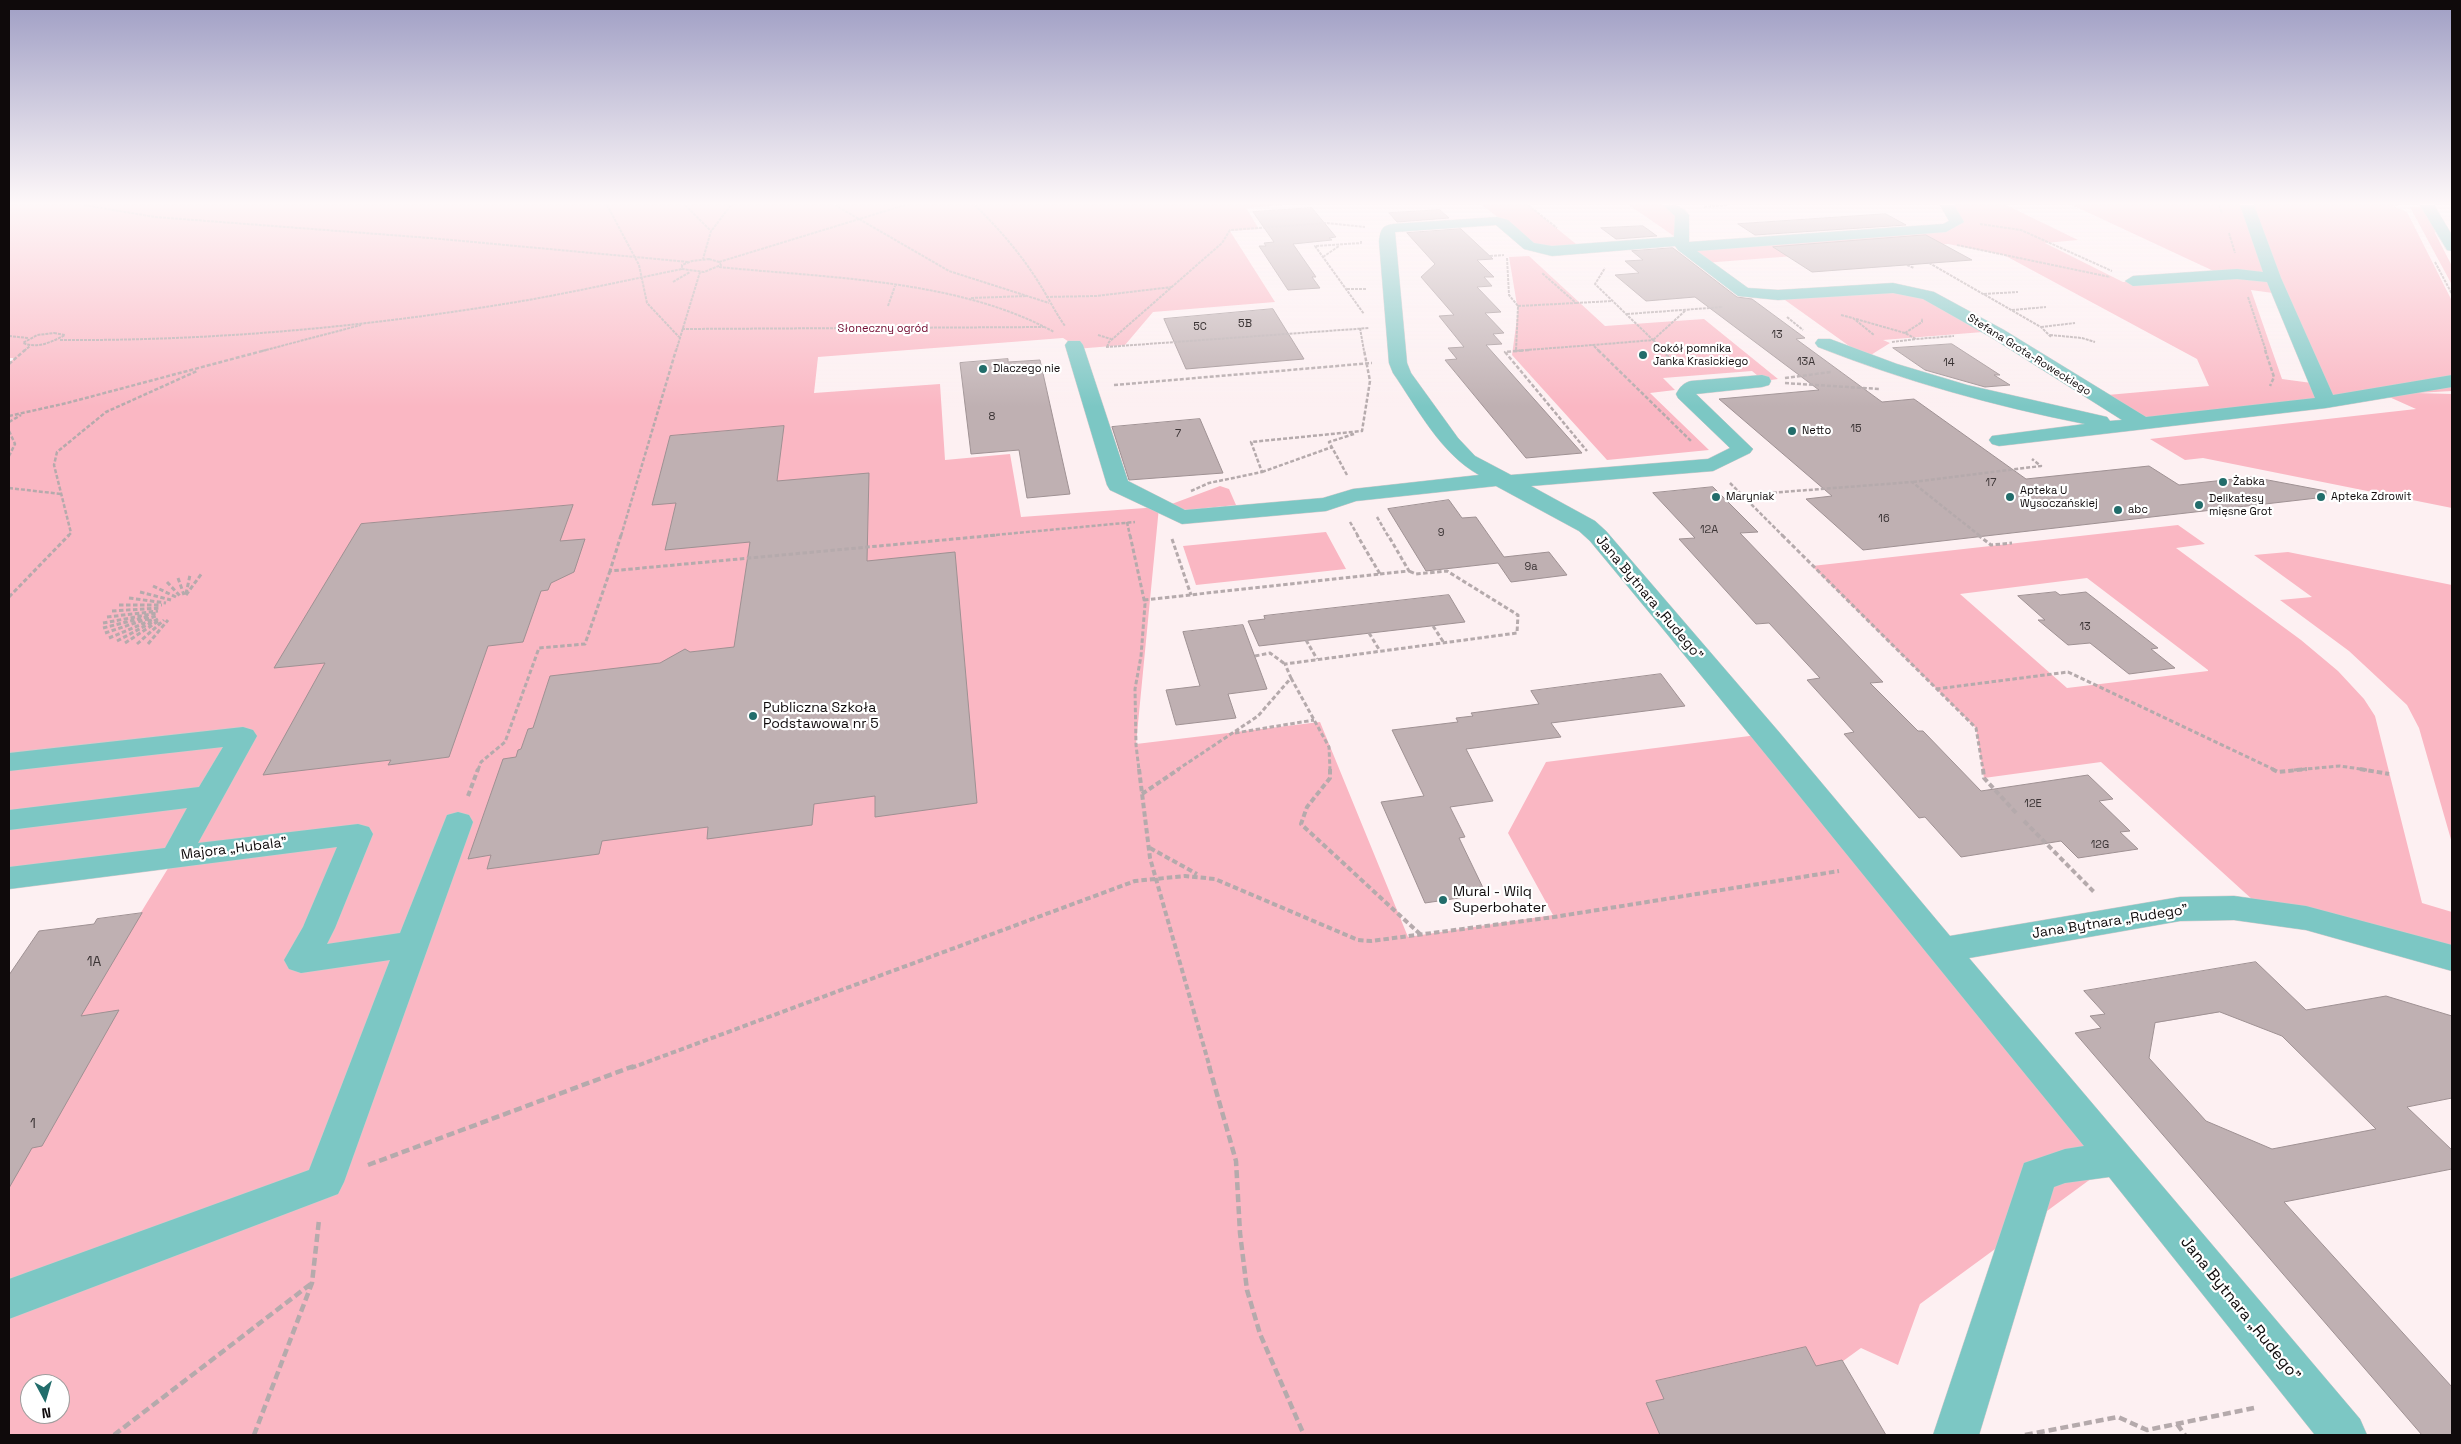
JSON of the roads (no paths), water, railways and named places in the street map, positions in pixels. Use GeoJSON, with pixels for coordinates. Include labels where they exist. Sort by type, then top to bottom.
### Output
{"type":"FeatureCollection","features":[{"type":"Feature","properties":{"kind":"street","name":"Jana Bytnara „Rudego”"},"geometry":{"type":"LineString","coordinates":[[1389,272],[1398,361],[1402,373],[1460,454],[1475,465],[1587,526],[1598,536],[1769,738],[1872,866],[2118,1159],[2344,1435]]}},
{"type":"Feature","properties":{"kind":"street","name":"Stefana Grota-Roweckiego"},"geometry":{"type":"LineString","coordinates":[[1718,272],[1744,293],[1778,296],[1893,288],[1928,295],[1998,334],[2134,425]]}},
{"type":"Feature","properties":{"kind":"street"},"geometry":{"type":"LineString","coordinates":[[2271,272],[2326,402]]}},
{"type":"Feature","properties":{"kind":"street"},"geometry":{"type":"LineString","coordinates":[[2133,281],[2242,274],[2273,278]]}},
{"type":"Feature","properties":{"kind":"street"},"geometry":{"type":"LineString","coordinates":[[1824,343],[1900,371],[2074,416],[2134,425]]}},
{"type":"Feature","properties":{"kind":"street"},"geometry":{"type":"LineString","coordinates":[[1075,347],[1118,485],[1156,505],[1177,526],[1326,504],[1353,495],[1502,480],[1713,465],[1743,449],[1686,394],[1691,388],[1762,382]]}},
{"type":"Feature","properties":{"kind":"street"},"geometry":{"type":"LineString","coordinates":[[1999,440],[2326,402],[2452,381]]}},
{"type":"Feature","properties":{"kind":"street"},"geometry":{"type":"LineString","coordinates":[[2418,394],[2452,397]]}},
{"type":"Feature","properties":{"kind":"street"},"geometry":{"type":"LineString","coordinates":[[2362,397],[2452,394]]}},
{"type":"Feature","properties":{"kind":"street"},"geometry":{"type":"LineString","coordinates":[[9,762],[243,736],[175,857]]}},
{"type":"Feature","properties":{"kind":"street"},"geometry":{"type":"LineString","coordinates":[[9,820],[209,796]]}},
{"type":"Feature","properties":{"kind":"street"},"geometry":{"type":"LineString","coordinates":[[9,1299],[324,1182],[458,822]]}},
{"type":"Feature","properties":{"kind":"street","name":"Majora „Hubala”"},"geometry":{"type":"LineString","coordinates":[[9,878],[358,834],[319,928],[301,960],[413,944]]}},
{"type":"Feature","properties":{"kind":"street","name":"Jana Bytnara „Rudego”"},"geometry":{"type":"LineString","coordinates":[[1943,950],[2180,910],[2234,908],[2306,918],[2452,958]]}},
{"type":"Feature","properties":{"kind":"street"},"geometry":{"type":"LineString","coordinates":[[1956,1435],[2038,1175],[2064,1166],[2118,1159]]}},
{"type":"Feature","properties":{"kind":"place","name":"Cokół pomnika Janka Krasickiego"},"geometry":{"type":"Point","coordinates":[1643,355]}},
{"type":"Feature","properties":{"kind":"place","name":"Dlaczego nie"},"geometry":{"type":"Point","coordinates":[983,369]}},
{"type":"Feature","properties":{"kind":"place","name":"Netto"},"geometry":{"type":"Point","coordinates":[1792,431]}},
{"type":"Feature","properties":{"kind":"place","name":"Żabka"},"geometry":{"type":"Point","coordinates":[2223,482]}},
{"type":"Feature","properties":{"kind":"place","name":"Maryniak"},"geometry":{"type":"Point","coordinates":[1716,497]}},
{"type":"Feature","properties":{"kind":"place","name":"Apteka U Wysoczańskiej"},"geometry":{"type":"Point","coordinates":[2010,497]}},
{"type":"Feature","properties":{"kind":"place","name":"Apteka Zdrowit"},"geometry":{"type":"Point","coordinates":[2321,497]}},
{"type":"Feature","properties":{"kind":"place","name":"Delikatesy mięsne Grot"},"geometry":{"type":"Point","coordinates":[2199,505]}},
{"type":"Feature","properties":{"kind":"place","name":"abc"},"geometry":{"type":"Point","coordinates":[2118,510]}},
{"type":"Feature","properties":{"kind":"place","name":"Publiczna Szkoła Podstawowa nr 5"},"geometry":{"type":"Point","coordinates":[753,716]}},
{"type":"Feature","properties":{"kind":"place","name":"Mural - Wilq Superbohater"},"geometry":{"type":"Point","coordinates":[1443,900]}},
{"type":"Feature","properties":{"kind":"park label","name":"Słoneczny ogród"},"geometry":{"type":"Point","coordinates":[883,329]}}]}
